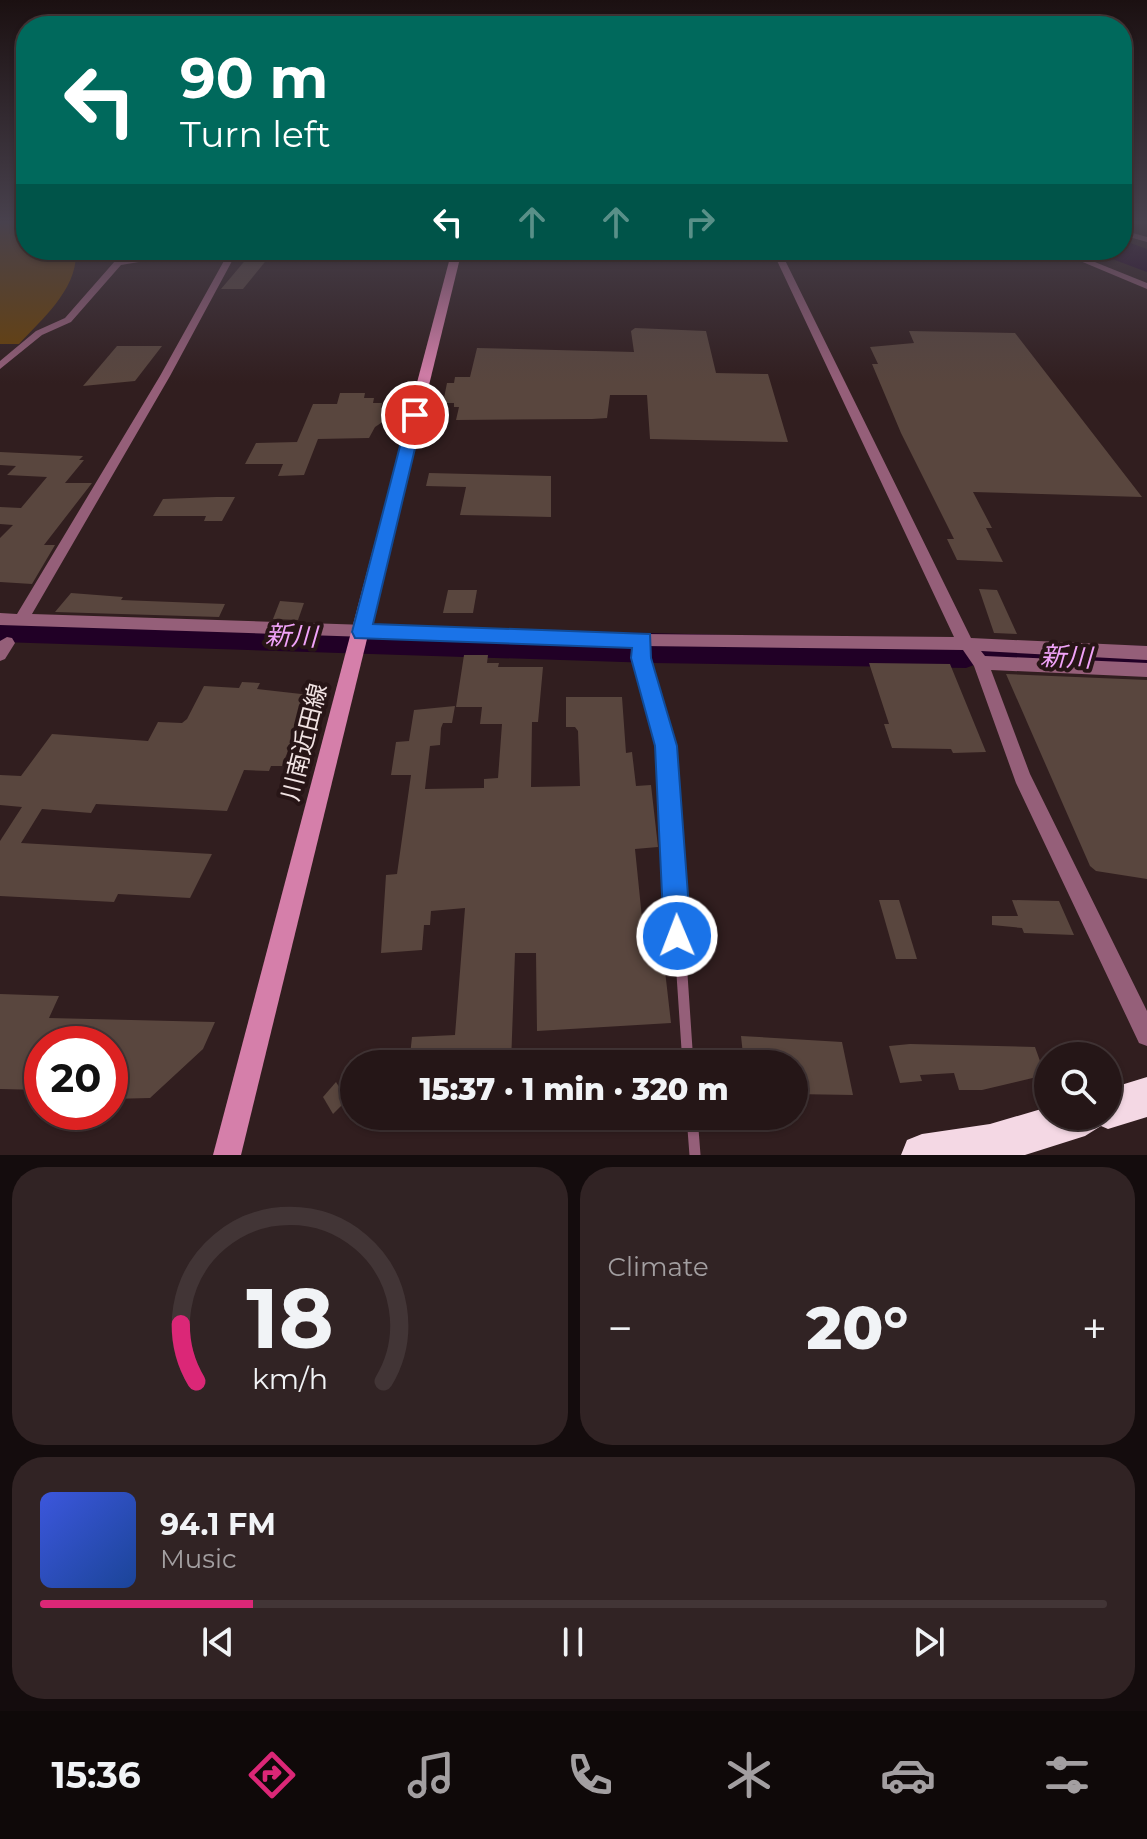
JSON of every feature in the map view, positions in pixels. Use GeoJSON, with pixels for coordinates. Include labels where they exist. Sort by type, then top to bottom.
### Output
{"type":"FeatureCollection","features":[{"type":"Feature","properties":{"kind":"highway"},"geometry":{"type":"LineString","coordinates":[[1122,1105],[1147,1097]]}},
{"type":"Feature","properties":{"kind":"highway"},"geometry":{"type":"LineString","coordinates":[[922,1155],[990,1145],[1039,1130]]}},
{"type":"Feature","properties":{"kind":"main road","name":"川南近田線"},"geometry":{"type":"LineString","coordinates":[[227,1155],[451,276]]}},
{"type":"Feature","properties":{"kind":"street"},"geometry":{"type":"LineString","coordinates":[[0,366],[39,333],[68,320],[107,276]]}},
{"type":"Feature","properties":{"kind":"street"},"geometry":{"type":"LineString","coordinates":[[21,620],[165,376],[220,276]]}},
{"type":"Feature","properties":{"kind":"street"},"geometry":{"type":"LineString","coordinates":[[788,276],[962,638],[981,663],[1022,777],[1147,1035]]}},
{"type":"Feature","properties":{"kind":"street"},"geometry":{"type":"LineString","coordinates":[[1122,276],[1147,286]]}},
{"type":"Feature","properties":{"kind":"street"},"geometry":{"type":"LineString","coordinates":[[0,619],[359,641],[969,644],[1147,653]]}},
{"type":"Feature","properties":{"kind":"street"},"geometry":{"type":"LineString","coordinates":[[981,663],[1147,670]]}},
{"type":"Feature","properties":{"kind":"lane"},"geometry":{"type":"LineString","coordinates":[[643,640],[641,658],[666,746],[687,1050]]}},
{"type":"Feature","properties":{"kind":"lane"},"geometry":{"type":"LineString","coordinates":[[693,1130],[695,1155]]}},
{"type":"Feature","properties":{"kind":"shaded area"},"geometry":{"type":"Polygon","coordinates":[[[0,276],[71,276],[57,302],[19,344],[0,344],[0,276]]]}},
{"type":"Feature","properties":{"kind":"building"},"geometry":{"type":"Polygon","coordinates":[[[232,276],[254,276],[243,289],[221,289],[232,276]]]}},
{"type":"Feature","properties":{"kind":"building"},"geometry":{"type":"Polygon","coordinates":[[[635,328],[706,331],[716,373],[768,374],[788,442],[650,439],[647,395],[610,395],[607,418],[592,419],[456,420],[459,407],[454,407],[454,403],[443,403],[447,383],[454,383],[455,377],[470,377],[477,348],[634,352],[631,331],[635,328]]]}},
{"type":"Feature","properties":{"kind":"building"},"geometry":{"type":"Polygon","coordinates":[[[909,331],[1015,333],[1142,497],[973,492],[992,528],[986,528],[1003,562],[957,560],[947,539],[954,539],[901,433],[872,364],[878,364],[870,347],[914,343],[909,331]]]}},
{"type":"Feature","properties":{"kind":"building"},"geometry":{"type":"Polygon","coordinates":[[[117,346],[162,346],[135,381],[83,386],[117,346]]]}},
{"type":"Feature","properties":{"kind":"building"},"geometry":{"type":"Polygon","coordinates":[[[340,393],[365,393],[364,398],[374,398],[373,403],[382,403],[381,408],[393,415],[375,427],[369,438],[318,439],[304,475],[278,476],[283,464],[245,464],[256,443],[297,442],[313,404],[337,404],[340,393]]]}},
{"type":"Feature","properties":{"kind":"building"},"geometry":{"type":"Polygon","coordinates":[[[0,452],[83,456],[79,460],[84,460],[65,483],[92,483],[44,545],[55,545],[32,584],[0,582],[0,538],[13,525],[0,524],[0,507],[21,508],[47,477],[7,475],[16,466],[0,465],[0,452]]]}},
{"type":"Feature","properties":{"kind":"building"},"geometry":{"type":"Polygon","coordinates":[[[429,473],[551,476],[551,517],[460,515],[466,487],[426,486],[429,473]]]}},
{"type":"Feature","properties":{"kind":"building"},"geometry":{"type":"Polygon","coordinates":[[[235,497],[222,521],[204,521],[206,516],[153,516],[163,499],[235,497]]]}},
{"type":"Feature","properties":{"kind":"building"},"geometry":{"type":"Polygon","coordinates":[[[979,589],[997,590],[1017,634],[994,633],[979,589]]]}},
{"type":"Feature","properties":{"kind":"building"},"geometry":{"type":"Polygon","coordinates":[[[448,590],[477,590],[473,613],[443,613],[448,590]]]}},
{"type":"Feature","properties":{"kind":"building"},"geometry":{"type":"Polygon","coordinates":[[[71,593],[123,597],[121,600],[225,604],[219,617],[55,612],[71,593]]]}},
{"type":"Feature","properties":{"kind":"building"},"geometry":{"type":"Polygon","coordinates":[[[280,601],[304,603],[298,620],[273,619],[280,601]]]}},
{"type":"Feature","properties":{"kind":"building"},"geometry":{"type":"Polygon","coordinates":[[[464,655],[488,655],[487,663],[499,663],[498,667],[543,667],[538,722],[532,722],[531,787],[580,786],[578,731],[575,727],[566,727],[566,697],[622,697],[626,753],[632,752],[636,786],[651,785],[658,847],[635,849],[643,928],[660,927],[671,1023],[537,1031],[536,953],[515,953],[512,1050],[411,1050],[412,1037],[455,1035],[465,908],[431,911],[430,925],[424,925],[422,950],[381,953],[386,875],[397,874],[411,775],[391,775],[396,742],[409,741],[414,710],[455,706],[452,723],[443,723],[441,728],[440,745],[430,746],[425,789],[484,788],[484,779],[498,778],[502,724],[480,724],[482,707],[456,707],[464,655]]]}},
{"type":"Feature","properties":{"kind":"building"},"geometry":{"type":"Polygon","coordinates":[[[869,663],[950,664],[986,752],[953,753],[951,749],[892,748],[884,724],[889,724],[869,663]]]}},
{"type":"Feature","properties":{"kind":"building"},"geometry":{"type":"Polygon","coordinates":[[[1006,674],[1147,680],[1147,879],[1096,871],[1090,866],[1006,674]]]}},
{"type":"Feature","properties":{"kind":"building"},"geometry":{"type":"Polygon","coordinates":[[[242,682],[260,683],[257,689],[310,695],[282,766],[271,766],[269,771],[244,770],[227,811],[96,804],[91,813],[42,809],[21,843],[212,854],[190,898],[118,894],[114,902],[0,896],[0,841],[22,807],[0,805],[0,775],[21,776],[52,734],[148,741],[158,722],[182,723],[187,719],[204,686],[239,688],[242,682]]]}},
{"type":"Feature","properties":{"kind":"building"},"geometry":{"type":"Polygon","coordinates":[[[879,900],[899,900],[917,959],[896,959],[879,900]]]}},
{"type":"Feature","properties":{"kind":"building"},"geometry":{"type":"Polygon","coordinates":[[[1012,900],[1059,901],[1074,935],[1024,933],[1022,928],[992,925],[992,916],[1018,916],[1012,900]]]}},
{"type":"Feature","properties":{"kind":"building"},"geometry":{"type":"Polygon","coordinates":[[[0,994],[59,996],[49,1018],[215,1022],[203,1049],[150,1098],[128,1099],[128,1026],[24,1026],[24,1090],[0,1089],[0,994]]]}},
{"type":"Feature","properties":{"kind":"building"},"geometry":{"type":"Polygon","coordinates":[[[741,1036],[842,1042],[853,1095],[808,1094],[808,1050],[742,1050],[741,1036]]]}},
{"type":"Feature","properties":{"kind":"building"},"geometry":{"type":"Polygon","coordinates":[[[889,1046],[1034,1047],[1034,1078],[982,1090],[959,1090],[954,1073],[920,1075],[922,1081],[900,1083],[889,1046]]]}},
{"type":"Feature","properties":{"kind":"building"},"geometry":{"type":"Polygon","coordinates":[[[336,1082],[340,1089],[340,1107],[333,1114],[323,1097],[336,1082]]]}},
{"type":"Feature","properties":{"kind":"waterway","name":"新川"},"geometry":{"type":"LineString","coordinates":[[0,629],[653,649],[966,654]]}},
{"type":"Feature","properties":{"kind":"waterway","name":"新川"},"geometry":{"type":"LineString","coordinates":[[985,655],[1147,660]]}},
{"type":"Feature","properties":{"kind":"route"},"geometry":{"type":"LineString","coordinates":[[415,415],[361,632],[643,640],[641,658],[666,746],[677,936]]}}]}
